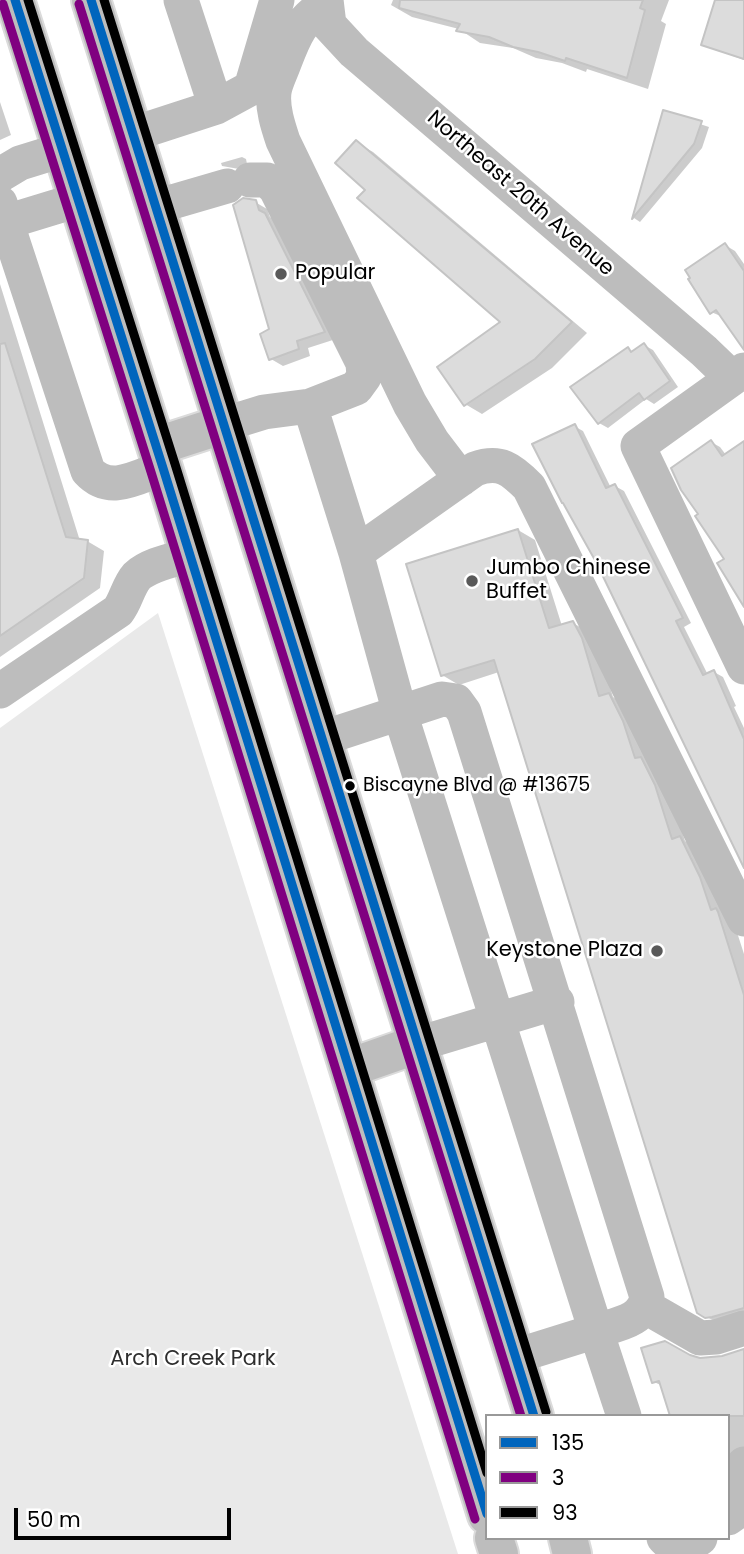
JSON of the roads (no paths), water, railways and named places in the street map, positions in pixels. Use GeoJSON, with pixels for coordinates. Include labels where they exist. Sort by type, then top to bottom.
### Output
{"type":"FeatureCollection","features":[{"type":"Feature","properties":{"kind":"main road"},"geometry":{"type":"LineString","coordinates":[[15,0],[160,457],[485,1509]]}},
{"type":"Feature","properties":{"kind":"main road"},"geometry":{"type":"LineString","coordinates":[[91,0],[533,1414]]}},
{"type":"Feature","properties":{"kind":"main road"},"geometry":{"type":"LineString","coordinates":[[160,457],[222,425]]}},
{"type":"Feature","properties":{"kind":"main road"},"geometry":{"type":"LineString","coordinates":[[349,1068],[418,1044]]}},
{"type":"Feature","properties":{"kind":"street"},"geometry":{"type":"LineString","coordinates":[[133,134],[216,107],[251,89],[277,0]]}},
{"type":"Feature","properties":{"kind":"street"},"geometry":{"type":"LineString","coordinates":[[326,3],[305,19],[295,34],[274,92],[276,117],[283,141],[410,404],[432,441],[461,480]]}},
{"type":"Feature","properties":{"kind":"street","name":"Northeast 20th Avenue"},"geometry":{"type":"LineString","coordinates":[[326,3],[329,25],[354,52],[704,351],[738,374]]}},
{"type":"Feature","properties":{"kind":"street"},"geometry":{"type":"LineString","coordinates":[[187,6],[216,107]]}},
{"type":"Feature","properties":{"kind":"street"},"geometry":{"type":"LineString","coordinates":[[0,175],[20,163],[62,150]]}},
{"type":"Feature","properties":{"kind":"street"},"geometry":{"type":"LineString","coordinates":[[155,207],[238,183],[267,180],[276,189],[363,362],[364,377],[356,387],[310,406],[264,412],[222,425]]}},
{"type":"Feature","properties":{"kind":"street"},"geometry":{"type":"LineString","coordinates":[[78,200],[3,213],[88,471],[97,481],[112,485],[160,457]]}},
{"type":"Feature","properties":{"kind":"street"},"geometry":{"type":"LineString","coordinates":[[738,374],[638,446],[744,667]]}},
{"type":"Feature","properties":{"kind":"street"},"geometry":{"type":"LineString","coordinates":[[310,406],[356,553],[400,713],[623,1414]]}},
{"type":"Feature","properties":{"kind":"street"},"geometry":{"type":"LineString","coordinates":[[356,553],[475,469],[489,464],[503,466],[516,474],[528,487],[744,919]]}},
{"type":"Feature","properties":{"kind":"street"},"geometry":{"type":"LineString","coordinates":[[0,691],[118,611],[127,601],[137,576],[151,567],[190,555]]}},
{"type":"Feature","properties":{"kind":"street"},"geometry":{"type":"LineString","coordinates":[[323,738],[442,699],[456,701],[464,712],[556,1002],[647,1297],[646,1307],[632,1319],[516,1356]]}},
{"type":"Feature","properties":{"kind":"street"},"geometry":{"type":"LineString","coordinates":[[418,1044],[556,1002]]}},
{"type":"Feature","properties":{"kind":"street"},"geometry":{"type":"LineString","coordinates":[[646,1307],[700,1338],[716,1338],[744,1328]]}},
{"type":"Feature","properties":{"kind":"street"},"geometry":{"type":"LineString","coordinates":[[730,1480],[744,1464]]}},
{"type":"Feature","properties":{"kind":"street"},"geometry":{"type":"LineString","coordinates":[[666,1540],[669,1544],[682,1547],[696,1540]]}},
{"type":"Feature","properties":{"kind":"place","name":"Popular"},"geometry":{"type":"Point","coordinates":[281,274]}},
{"type":"Feature","properties":{"kind":"place","name":"Jumbo Chinese Buffet"},"geometry":{"type":"Point","coordinates":[472,581]}},
{"type":"Feature","properties":{"kind":"place","name":"Biscayne Blvd @ #13675"},"geometry":{"type":"Point","coordinates":[350,786]}},
{"type":"Feature","properties":{"kind":"place","name":"Keystone Plaza"},"geometry":{"type":"Point","coordinates":[657,951]}},
{"type":"Feature","properties":{"kind":"park label","name":"Arch Creek Park"},"geometry":{"type":"Point","coordinates":[193,1360]}}]}
